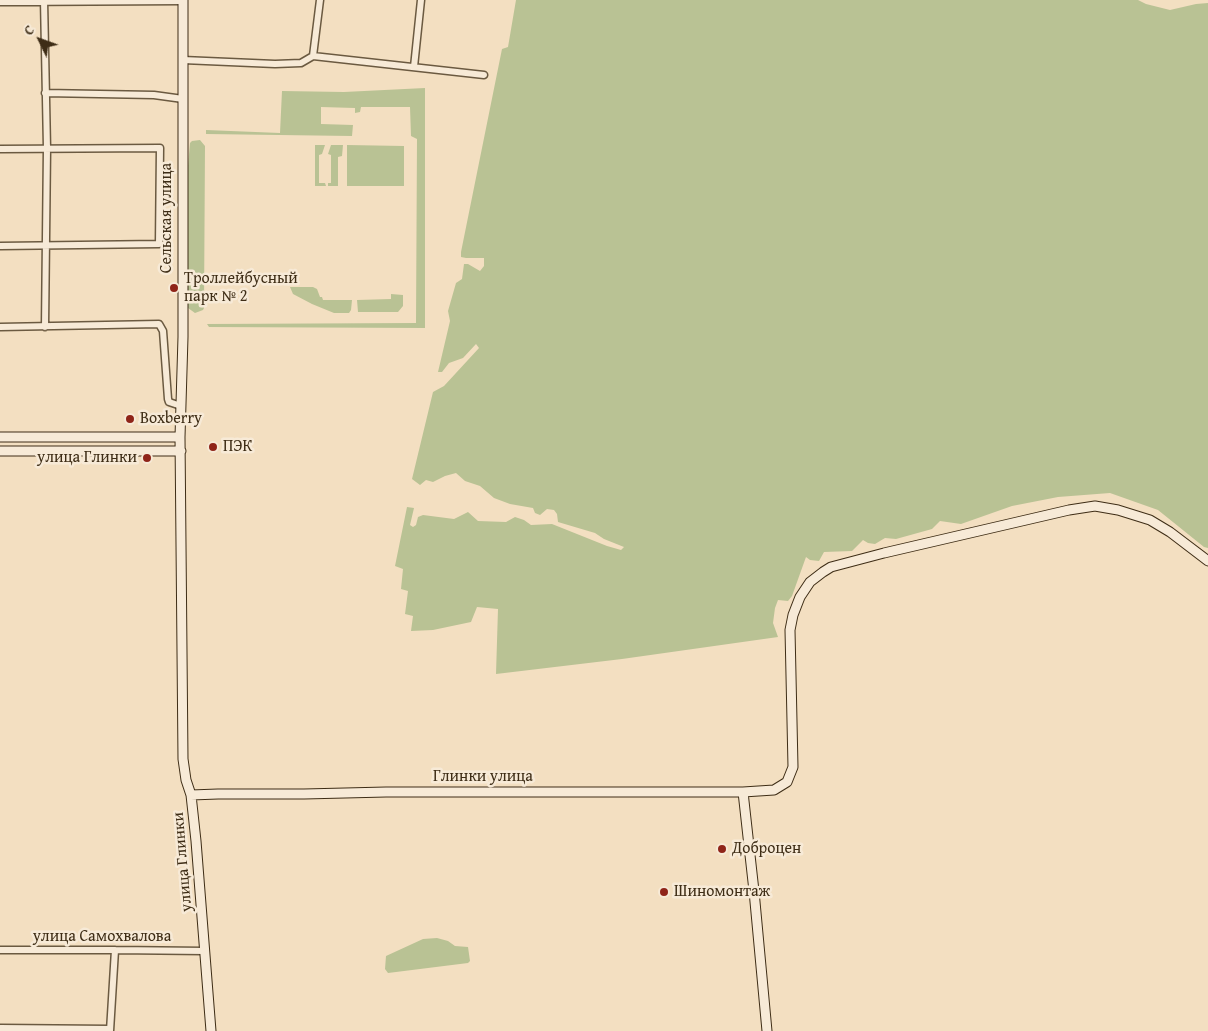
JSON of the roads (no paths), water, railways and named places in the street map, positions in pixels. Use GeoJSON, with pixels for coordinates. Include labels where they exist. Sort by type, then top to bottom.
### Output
{"type":"FeatureCollection","features":[{"type":"Feature","properties":{"kind":"main road","name":"Сельская улица"},"geometry":{"type":"LineString","coordinates":[[180,436],[183,337],[182,1]]}},
{"type":"Feature","properties":{"kind":"main road"},"geometry":{"type":"LineString","coordinates":[[0,437],[180,436]]}},
{"type":"Feature","properties":{"kind":"main road","name":"улица Глинки"},"geometry":{"type":"LineString","coordinates":[[180,436],[183,760],[186,780],[191,795],[203,914],[204,952],[211,1031]]}},
{"type":"Feature","properties":{"kind":"main road"},"geometry":{"type":"LineString","coordinates":[[0,451],[180,451]]}},
{"type":"Feature","properties":{"kind":"main road","name":"Глинки улица"},"geometry":{"type":"LineString","coordinates":[[191,795],[386,792],[742,792],[774,790],[787,782],[793,767],[790,630],[793,615],[800,597],[810,582],[823,572],[842,564],[903,548],[1069,510],[1095,506],[1118,510],[1150,520],[1208,560]]}},
{"type":"Feature","properties":{"kind":"main road"},"geometry":{"type":"LineString","coordinates":[[742,792],[754,891],[767,1031]]}},
{"type":"Feature","properties":{"kind":"street"},"geometry":{"type":"LineString","coordinates":[[0,2],[44,0],[182,1]]}},
{"type":"Feature","properties":{"kind":"street"},"geometry":{"type":"LineString","coordinates":[[44,0],[47,148],[45,327]]}},
{"type":"Feature","properties":{"kind":"street"},"geometry":{"type":"LineString","coordinates":[[313,56],[320,0]]}},
{"type":"Feature","properties":{"kind":"street"},"geometry":{"type":"LineString","coordinates":[[414,67],[421,0]]}},
{"type":"Feature","properties":{"kind":"street"},"geometry":{"type":"LineString","coordinates":[[183,60],[274,64],[301,63],[313,56],[484,75]]}},
{"type":"Feature","properties":{"kind":"street"},"geometry":{"type":"LineString","coordinates":[[45,93],[154,94],[183,100]]}},
{"type":"Feature","properties":{"kind":"street"},"geometry":{"type":"LineString","coordinates":[[0,149],[160,148],[159,244],[0,246]]}},
{"type":"Feature","properties":{"kind":"street"},"geometry":{"type":"LineString","coordinates":[[0,327],[159,324],[163,331],[168,399],[169,402],[182,406]]}},
{"type":"Feature","properties":{"kind":"street","name":"улица Самохвалова"},"geometry":{"type":"LineString","coordinates":[[0,950],[204,952]]}},
{"type":"Feature","properties":{"kind":"street"},"geometry":{"type":"LineString","coordinates":[[0,1028],[110,1030],[115,950]]}},
{"type":"Feature","properties":{"kind":"place","name":"Троллейбусный парк № 2"},"geometry":{"type":"Point","coordinates":[174,288]}},
{"type":"Feature","properties":{"kind":"place","name":"Boxberry"},"geometry":{"type":"Point","coordinates":[130,419]}},
{"type":"Feature","properties":{"kind":"place","name":"ПЭК"},"geometry":{"type":"Point","coordinates":[213,447]}},
{"type":"Feature","properties":{"kind":"place","name":"улица Глинки"},"geometry":{"type":"Point","coordinates":[147,458]}},
{"type":"Feature","properties":{"kind":"place","name":"Доброцен"},"geometry":{"type":"Point","coordinates":[722,849]}},
{"type":"Feature","properties":{"kind":"place","name":"Шиномонтаж"},"geometry":{"type":"Point","coordinates":[664,892]}}]}
